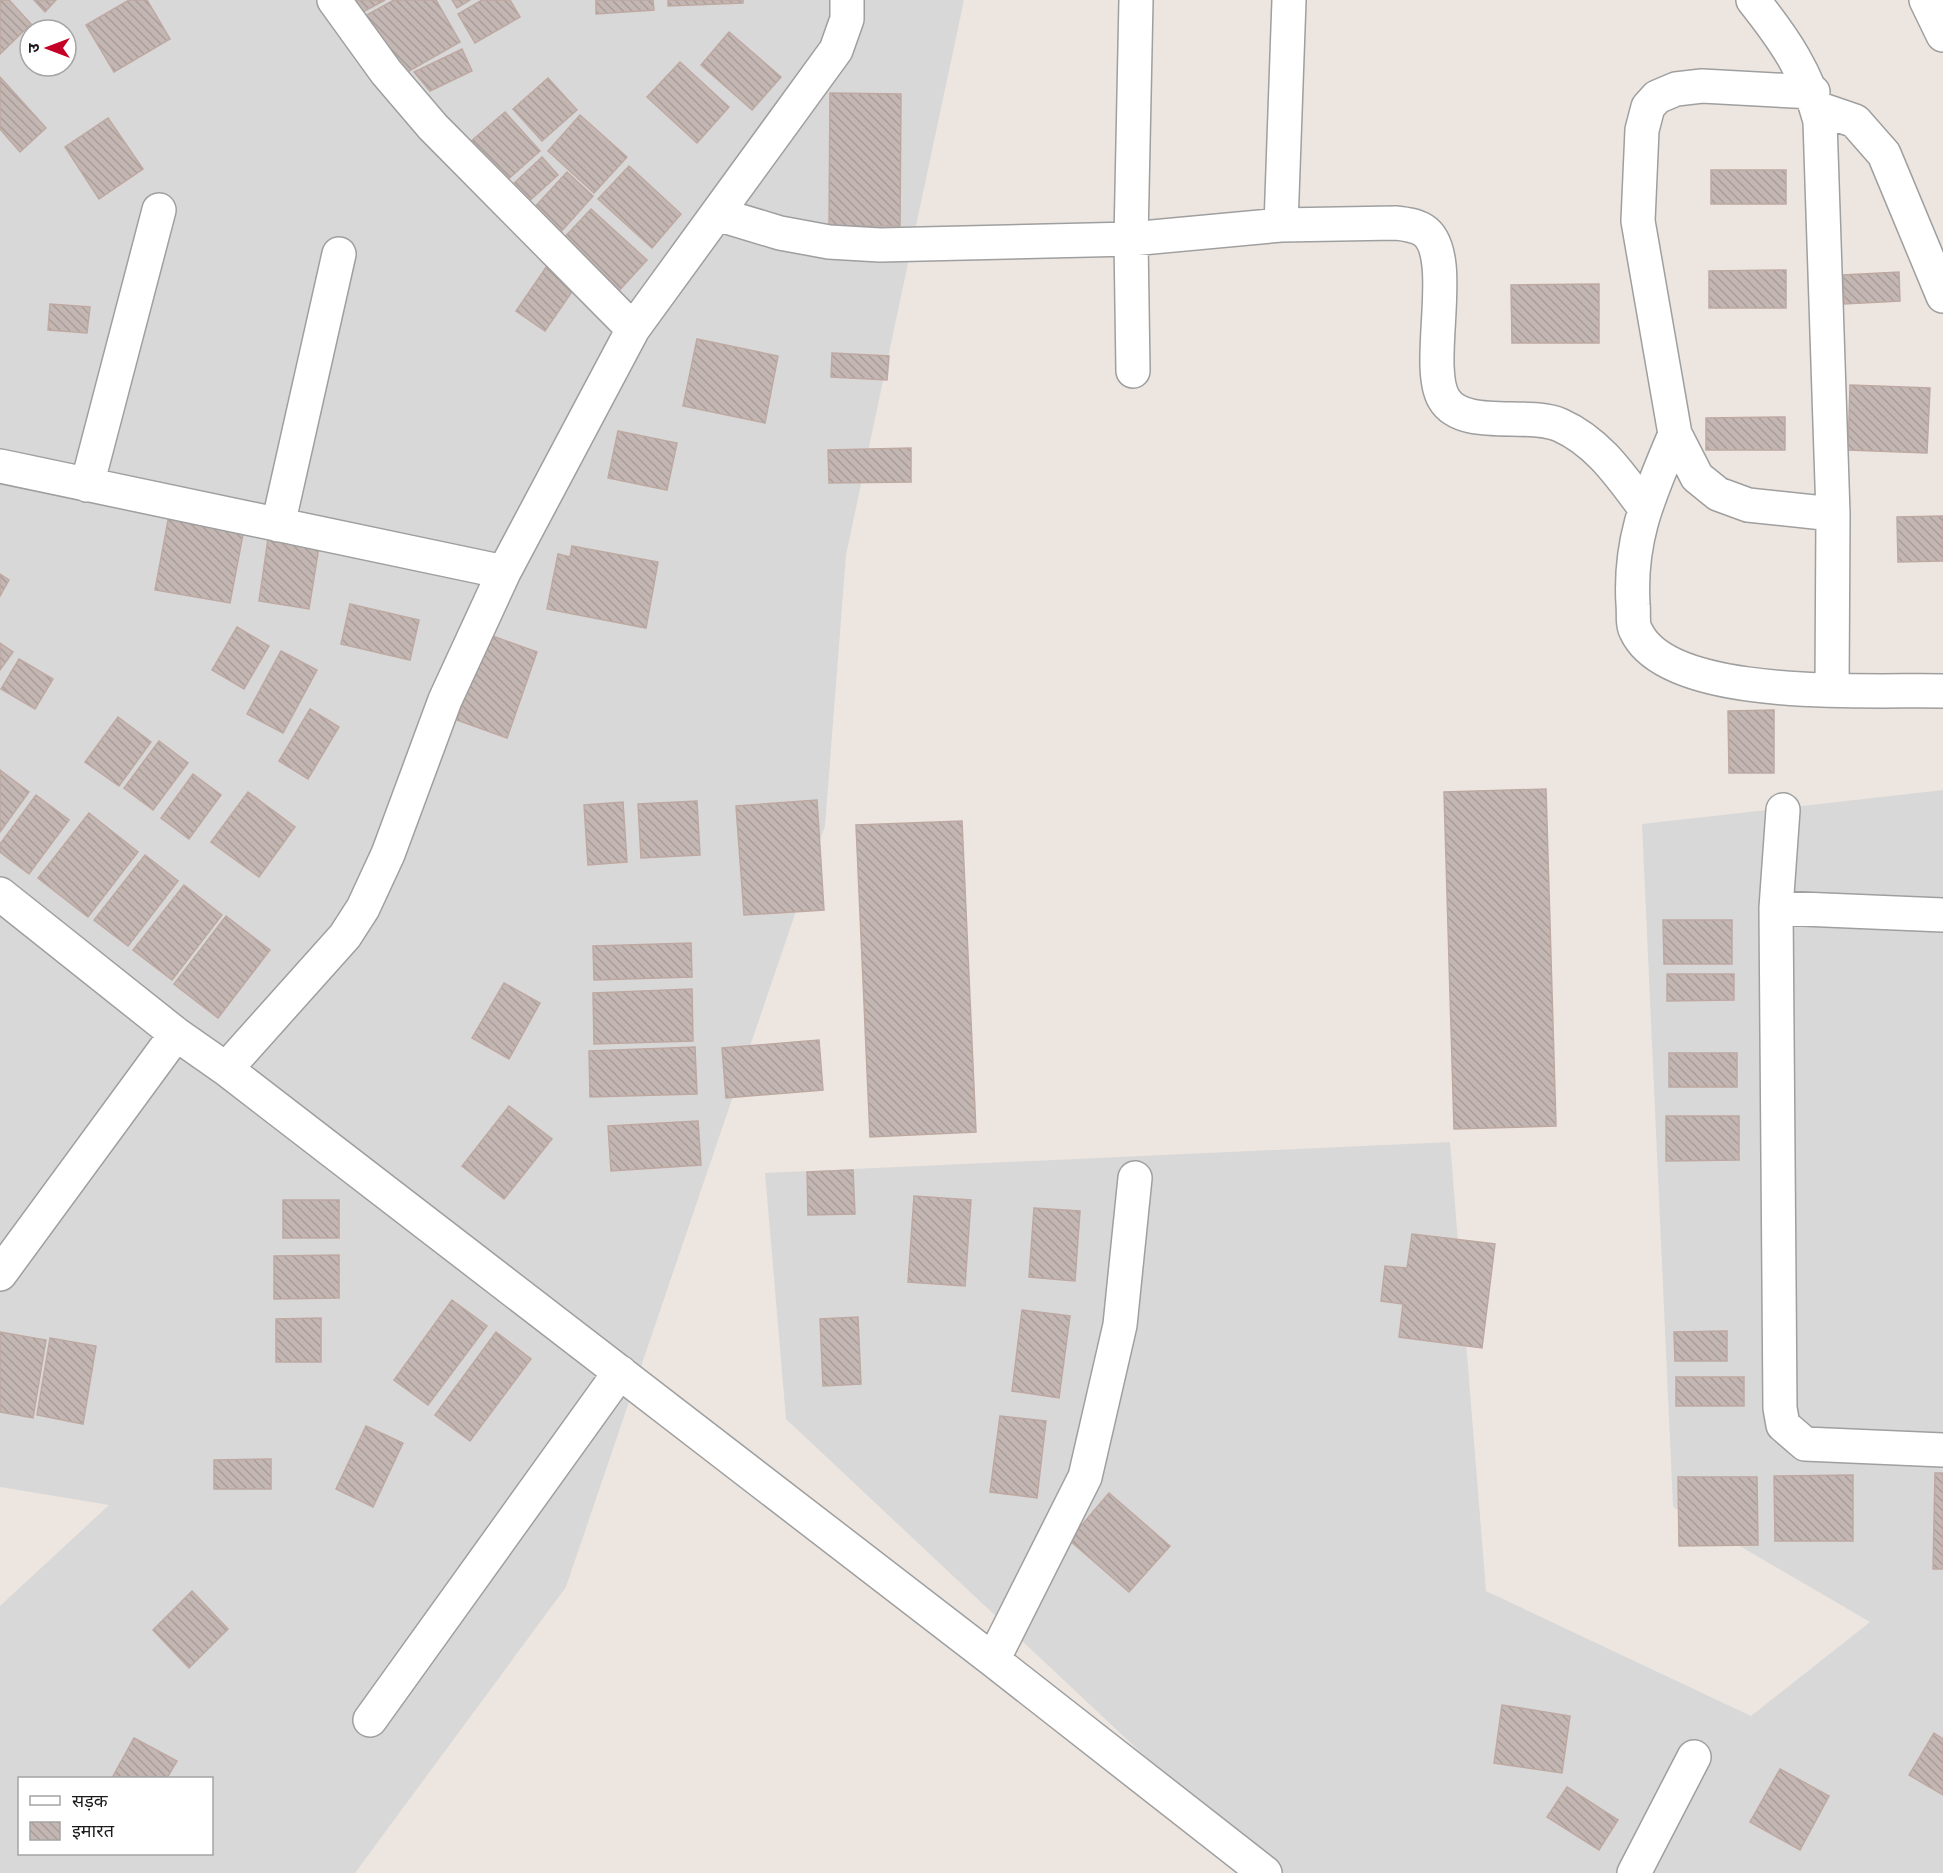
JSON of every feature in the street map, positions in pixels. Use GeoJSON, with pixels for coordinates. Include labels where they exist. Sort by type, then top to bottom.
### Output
{"type":"FeatureCollection","features":[{"type":"Feature","properties":{"kind":"street"},"geometry":{"type":"LineString","coordinates":[[334,0],[386,72],[433,127],[633,330]]}},
{"type":"Feature","properties":{"kind":"street"},"geometry":{"type":"LineString","coordinates":[[226,1069],[345,936],[363,908],[388,854],[445,700],[504,572],[633,330],[836,50],[847,19],[847,0]]}},
{"type":"Feature","properties":{"kind":"street"},"geometry":{"type":"LineString","coordinates":[[1132,371],[1131,239],[1136,0]]}},
{"type":"Feature","properties":{"kind":"street"},"geometry":{"type":"LineString","coordinates":[[1281,225],[1289,0]]}},
{"type":"Feature","properties":{"kind":"street"},"geometry":{"type":"LineString","coordinates":[[1753,0],[1780,34],[1815,100],[1821,121],[1833,514],[1832,689]]}},
{"type":"Feature","properties":{"kind":"street"},"geometry":{"type":"LineString","coordinates":[[1926,0],[1943,35]]}},
{"type":"Feature","properties":{"kind":"street"},"geometry":{"type":"LineString","coordinates":[[1833,514],[1748,506],[1718,494],[1697,477],[1675,434],[1638,221],[1642,130],[1648,107],[1657,97],[1676,90],[1702,86],[1815,100],[1854,121],[1884,154],[1943,296]]}},
{"type":"Feature","properties":{"kind":"street"},"geometry":{"type":"LineString","coordinates":[[87,485],[159,210]]}},
{"type":"Feature","properties":{"kind":"street"},"geometry":{"type":"LineString","coordinates":[[717,214],[780,233],[830,242],[870,244],[1131,239],[1281,225],[1396,223],[1424,230],[1431,238],[1437,256],[1438,368],[1443,397],[1450,407],[1470,416],[1538,419],[1558,424],[1572,431],[1611,462],[1644,507]]}},
{"type":"Feature","properties":{"kind":"street"},"geometry":{"type":"LineString","coordinates":[[278,525],[339,254]]}},
{"type":"Feature","properties":{"kind":"street"},"geometry":{"type":"LineString","coordinates":[[1675,434],[1644,507],[1631,570],[1635,630],[1648,650],[1665,661],[1705,676],[1758,687],[1943,690]]}},
{"type":"Feature","properties":{"kind":"street"},"geometry":{"type":"LineString","coordinates":[[0,466],[504,572]]}},
{"type":"Feature","properties":{"kind":"street"},"geometry":{"type":"LineString","coordinates":[[1783,810],[1776,908],[1780,1408],[1783,1425],[1805,1444],[1943,1450]]}},
{"type":"Feature","properties":{"kind":"street"},"geometry":{"type":"LineString","coordinates":[[0,894],[176,1034],[226,1069],[620,1372],[1265,1873]]}},
{"type":"Feature","properties":{"kind":"street"},"geometry":{"type":"LineString","coordinates":[[1776,908],[1943,915]]}},
{"type":"Feature","properties":{"kind":"street"},"geometry":{"type":"LineString","coordinates":[[0,1274],[176,1034]]}},
{"type":"Feature","properties":{"kind":"street"},"geometry":{"type":"LineString","coordinates":[[993,1660],[1085,1477],[1120,1325],[1135,1178]]}},
{"type":"Feature","properties":{"kind":"street"},"geometry":{"type":"LineString","coordinates":[[370,1720],[620,1372]]}},
{"type":"Feature","properties":{"kind":"street"},"geometry":{"type":"LineString","coordinates":[[1634,1873],[1694,1757]]}},
{"type":"Feature","properties":{"kind":"shaded area"},"geometry":{"type":"Polygon","coordinates":[[[0,0],[964,0],[846,555],[825,826],[566,1587],[355,1873],[0,1873],[0,1606],[109,1505],[0,1487],[0,0]]]}},
{"type":"Feature","properties":{"kind":"shaded area"},"geometry":{"type":"Polygon","coordinates":[[[1943,790],[1943,1873],[1269,1873],[786,1419],[765,1173],[1450,1142],[1486,1591],[1751,1716],[1870,1622],[1673,1507],[1642,824],[1943,790]]]}},
{"type":"Feature","properties":{"kind":"building"},"geometry":{"type":"Polygon","coordinates":[[[0,0],[9,0],[26,18],[18,18],[18,37],[0,54],[0,0]]]}},
{"type":"Feature","properties":{"kind":"building"},"geometry":{"type":"Polygon","coordinates":[[[34,0],[56,0],[45,12],[34,0]]]}},
{"type":"Feature","properties":{"kind":"building"},"geometry":{"type":"Polygon","coordinates":[[[129,0],[147,0],[170,39],[114,72],[86,25],[129,0]]]}},
{"type":"Feature","properties":{"kind":"building"},"geometry":{"type":"Polygon","coordinates":[[[355,0],[385,0],[361,13],[355,0]]]}},
{"type":"Feature","properties":{"kind":"building"},"geometry":{"type":"Polygon","coordinates":[[[394,0],[436,0],[460,42],[397,78],[363,17],[394,0]]]}},
{"type":"Feature","properties":{"kind":"building"},"geometry":{"type":"Polygon","coordinates":[[[452,0],[470,0],[457,8],[452,0]]]}},
{"type":"Feature","properties":{"kind":"building"},"geometry":{"type":"Polygon","coordinates":[[[482,0],[510,0],[520,17],[475,43],[458,14],[482,0]]]}},
{"type":"Feature","properties":{"kind":"building"},"geometry":{"type":"Polygon","coordinates":[[[596,0],[653,0],[654,10],[596,14],[596,0]]]}},
{"type":"Feature","properties":{"kind":"building"},"geometry":{"type":"Polygon","coordinates":[[[668,0],[743,0],[743,3],[668,6],[668,0]]]}},
{"type":"Feature","properties":{"kind":"building"},"geometry":{"type":"Polygon","coordinates":[[[729,32],[781,77],[752,110],[701,65],[729,32]]]}},
{"type":"Feature","properties":{"kind":"building"},"geometry":{"type":"Polygon","coordinates":[[[462,49],[472,71],[430,91],[414,72],[462,49]]]}},
{"type":"Feature","properties":{"kind":"building"},"geometry":{"type":"Polygon","coordinates":[[[680,62],[729,107],[697,143],[647,97],[680,62]]]}},
{"type":"Feature","properties":{"kind":"building"},"geometry":{"type":"Polygon","coordinates":[[[0,77],[46,128],[20,152],[0,129],[0,77]]]}},
{"type":"Feature","properties":{"kind":"building"},"geometry":{"type":"Polygon","coordinates":[[[548,78],[577,110],[542,141],[513,109],[548,78]]]}},
{"type":"Feature","properties":{"kind":"building"},"geometry":{"type":"Polygon","coordinates":[[[830,93],[901,94],[900,226],[829,226],[830,93]]]}},
{"type":"Feature","properties":{"kind":"building"},"geometry":{"type":"Polygon","coordinates":[[[505,112],[540,151],[506,181],[470,142],[505,112]]]}},
{"type":"Feature","properties":{"kind":"building"},"geometry":{"type":"Polygon","coordinates":[[[580,115],[627,157],[594,193],[548,151],[580,115]]]}},
{"type":"Feature","properties":{"kind":"building"},"geometry":{"type":"Polygon","coordinates":[[[108,118],[143,169],[99,199],[65,147],[108,118]]]}},
{"type":"Feature","properties":{"kind":"building"},"geometry":{"type":"Polygon","coordinates":[[[542,157],[558,175],[526,204],[511,186],[542,157]]]}},
{"type":"Feature","properties":{"kind":"building"},"geometry":{"type":"Polygon","coordinates":[[[629,166],[681,214],[652,248],[598,199],[629,166]]]}},
{"type":"Feature","properties":{"kind":"building"},"geometry":{"type":"Polygon","coordinates":[[[1711,170],[1786,170],[1786,204],[1711,204],[1711,170]]]}},
{"type":"Feature","properties":{"kind":"building"},"geometry":{"type":"Polygon","coordinates":[[[567,172],[593,196],[559,234],[532,210],[567,172]]]}},
{"type":"Feature","properties":{"kind":"building"},"geometry":{"type":"Polygon","coordinates":[[[591,209],[647,260],[617,293],[560,242],[591,209]]]}},
{"type":"Feature","properties":{"kind":"building"},"geometry":{"type":"Polygon","coordinates":[[[549,263],[578,283],[545,331],[516,311],[549,263]]]}},
{"type":"Feature","properties":{"kind":"building"},"geometry":{"type":"Polygon","coordinates":[[[1786,270],[1786,308],[1709,308],[1709,271],[1786,270]]]}},
{"type":"Feature","properties":{"kind":"building"},"geometry":{"type":"Polygon","coordinates":[[[1899,272],[1900,301],[1844,304],[1843,275],[1899,272]]]}},
{"type":"Feature","properties":{"kind":"building"},"geometry":{"type":"Polygon","coordinates":[[[1599,284],[1599,343],[1512,343],[1511,285],[1599,284]]]}},
{"type":"Feature","properties":{"kind":"building"},"geometry":{"type":"Polygon","coordinates":[[[50,304],[90,307],[87,333],[48,330],[50,304]]]}},
{"type":"Feature","properties":{"kind":"building"},"geometry":{"type":"Polygon","coordinates":[[[697,339],[778,356],[765,423],[683,406],[697,339]]]}},
{"type":"Feature","properties":{"kind":"building"},"geometry":{"type":"Polygon","coordinates":[[[832,353],[889,356],[887,380],[831,377],[832,353]]]}},
{"type":"Feature","properties":{"kind":"building"},"geometry":{"type":"Polygon","coordinates":[[[1850,385],[1930,388],[1927,453],[1848,450],[1850,385]]]}},
{"type":"Feature","properties":{"kind":"building"},"geometry":{"type":"Polygon","coordinates":[[[1785,417],[1785,450],[1706,450],[1706,418],[1785,417]]]}},
{"type":"Feature","properties":{"kind":"building"},"geometry":{"type":"Polygon","coordinates":[[[618,431],[677,443],[667,490],[608,478],[618,431]]]}},
{"type":"Feature","properties":{"kind":"building"},"geometry":{"type":"Polygon","coordinates":[[[911,448],[911,482],[829,483],[828,450],[911,448]]]}},
{"type":"Feature","properties":{"kind":"building"},"geometry":{"type":"Polygon","coordinates":[[[169,515],[244,529],[230,603],[155,590],[169,515]]]}},
{"type":"Feature","properties":{"kind":"building"},"geometry":{"type":"Polygon","coordinates":[[[1943,516],[1943,561],[1898,562],[1897,517],[1943,516]]]}},
{"type":"Feature","properties":{"kind":"building"},"geometry":{"type":"Polygon","coordinates":[[[268,539],[319,547],[309,609],[259,601],[268,539]]]}},
{"type":"Feature","properties":{"kind":"building"},"geometry":{"type":"Polygon","coordinates":[[[572,546],[658,562],[646,628],[547,609],[558,554],[570,557],[572,546]]]}},
{"type":"Feature","properties":{"kind":"building"},"geometry":{"type":"Polygon","coordinates":[[[0,574],[9,580],[0,596],[0,574]]]}},
{"type":"Feature","properties":{"kind":"building"},"geometry":{"type":"Polygon","coordinates":[[[350,604],[419,620],[410,660],[341,644],[350,604]]]}},
{"type":"Feature","properties":{"kind":"building"},"geometry":{"type":"Polygon","coordinates":[[[237,627],[269,646],[244,689],[212,670],[237,627]]]}},
{"type":"Feature","properties":{"kind":"building"},"geometry":{"type":"Polygon","coordinates":[[[487,634],[537,652],[507,738],[457,720],[487,634]]]}},
{"type":"Feature","properties":{"kind":"building"},"geometry":{"type":"Polygon","coordinates":[[[0,643],[13,652],[0,670],[0,643]]]}},
{"type":"Feature","properties":{"kind":"building"},"geometry":{"type":"Polygon","coordinates":[[[281,651],[317,670],[283,733],[247,714],[281,651]]]}},
{"type":"Feature","properties":{"kind":"building"},"geometry":{"type":"Polygon","coordinates":[[[19,659],[53,679],[35,709],[1,689],[19,659]]]}},
{"type":"Feature","properties":{"kind":"building"},"geometry":{"type":"Polygon","coordinates":[[[310,709],[339,727],[308,779],[279,761],[310,709]]]}},
{"type":"Feature","properties":{"kind":"building"},"geometry":{"type":"Polygon","coordinates":[[[1774,710],[1774,773],[1729,773],[1728,711],[1774,710]]]}},
{"type":"Feature","properties":{"kind":"building"},"geometry":{"type":"Polygon","coordinates":[[[118,717],[151,742],[119,786],[85,762],[118,717]]]}},
{"type":"Feature","properties":{"kind":"building"},"geometry":{"type":"Polygon","coordinates":[[[159,741],[188,763],[153,810],[124,788],[159,741]]]}},
{"type":"Feature","properties":{"kind":"building"},"geometry":{"type":"Polygon","coordinates":[[[0,770],[29,792],[0,832],[0,770]]]}},
{"type":"Feature","properties":{"kind":"building"},"geometry":{"type":"Polygon","coordinates":[[[193,774],[221,795],[189,839],[161,818],[193,774]]]}},
{"type":"Feature","properties":{"kind":"building"},"geometry":{"type":"Polygon","coordinates":[[[1546,789],[1556,1126],[1454,1129],[1444,792],[1546,789]]]}},
{"type":"Feature","properties":{"kind":"building"},"geometry":{"type":"Polygon","coordinates":[[[248,792],[295,827],[259,877],[211,842],[248,792]]]}},
{"type":"Feature","properties":{"kind":"building"},"geometry":{"type":"Polygon","coordinates":[[[36,795],[69,820],[29,874],[0,852],[0,844],[36,795]]]}},
{"type":"Feature","properties":{"kind":"building"},"geometry":{"type":"Polygon","coordinates":[[[817,800],[824,910],[744,915],[736,806],[817,800]]]}},
{"type":"Feature","properties":{"kind":"building"},"geometry":{"type":"Polygon","coordinates":[[[697,801],[700,855],[641,858],[638,804],[697,801]]]}},
{"type":"Feature","properties":{"kind":"building"},"geometry":{"type":"Polygon","coordinates":[[[623,802],[627,862],[588,865],[584,805],[623,802]]]}},
{"type":"Feature","properties":{"kind":"building"},"geometry":{"type":"Polygon","coordinates":[[[89,813],[138,852],[88,917],[38,878],[89,813]]]}},
{"type":"Feature","properties":{"kind":"building"},"geometry":{"type":"Polygon","coordinates":[[[962,821],[976,1132],[870,1137],[856,825],[962,821]]]}},
{"type":"Feature","properties":{"kind":"building"},"geometry":{"type":"Polygon","coordinates":[[[145,855],[178,881],[128,946],[94,920],[145,855]]]}},
{"type":"Feature","properties":{"kind":"building"},"geometry":{"type":"Polygon","coordinates":[[[184,885],[222,915],[172,980],[133,950],[184,885]]]}},
{"type":"Feature","properties":{"kind":"building"},"geometry":{"type":"Polygon","coordinates":[[[226,916],[270,950],[218,1018],[174,984],[226,916]]]}},
{"type":"Feature","properties":{"kind":"building"},"geometry":{"type":"Polygon","coordinates":[[[1663,920],[1732,920],[1732,964],[1664,964],[1663,920]]]}},
{"type":"Feature","properties":{"kind":"building"},"geometry":{"type":"Polygon","coordinates":[[[691,943],[692,977],[594,980],[593,946],[691,943]]]}},
{"type":"Feature","properties":{"kind":"building"},"geometry":{"type":"Polygon","coordinates":[[[1667,974],[1734,974],[1734,1000],[1667,1001],[1667,974]]]}},
{"type":"Feature","properties":{"kind":"building"},"geometry":{"type":"Polygon","coordinates":[[[504,983],[540,1003],[509,1059],[472,1038],[504,983]]]}},
{"type":"Feature","properties":{"kind":"building"},"geometry":{"type":"Polygon","coordinates":[[[692,989],[693,1041],[594,1044],[593,993],[692,989]]]}},
{"type":"Feature","properties":{"kind":"building"},"geometry":{"type":"Polygon","coordinates":[[[819,1040],[823,1090],[726,1098],[722,1048],[819,1040]]]}},
{"type":"Feature","properties":{"kind":"building"},"geometry":{"type":"Polygon","coordinates":[[[695,1047],[697,1094],[590,1097],[589,1051],[695,1047]]]}},
{"type":"Feature","properties":{"kind":"building"},"geometry":{"type":"Polygon","coordinates":[[[1669,1053],[1737,1053],[1737,1087],[1669,1087],[1669,1053]]]}},
{"type":"Feature","properties":{"kind":"building"},"geometry":{"type":"Polygon","coordinates":[[[509,1106],[552,1139],[504,1199],[462,1166],[509,1106]]]}},
{"type":"Feature","properties":{"kind":"building"},"geometry":{"type":"Polygon","coordinates":[[[1666,1116],[1739,1116],[1739,1160],[1666,1161],[1666,1116]]]}},
{"type":"Feature","properties":{"kind":"building"},"geometry":{"type":"Polygon","coordinates":[[[698,1121],[701,1165],[611,1171],[608,1126],[698,1121]]]}},
{"type":"Feature","properties":{"kind":"building"},"geometry":{"type":"Polygon","coordinates":[[[853,1170],[855,1214],[808,1215],[807,1172],[853,1170]]]}},
{"type":"Feature","properties":{"kind":"building"},"geometry":{"type":"Polygon","coordinates":[[[914,1196],[971,1200],[965,1286],[908,1282],[914,1196]]]}},
{"type":"Feature","properties":{"kind":"building"},"geometry":{"type":"Polygon","coordinates":[[[283,1200],[339,1200],[339,1238],[283,1238],[283,1200]]]}},
{"type":"Feature","properties":{"kind":"building"},"geometry":{"type":"Polygon","coordinates":[[[1034,1208],[1080,1211],[1075,1281],[1029,1277],[1034,1208]]]}},
{"type":"Feature","properties":{"kind":"building"},"geometry":{"type":"Polygon","coordinates":[[[1412,1234],[1495,1244],[1482,1348],[1399,1337],[1403,1304],[1381,1301],[1385,1266],[1407,1268],[1412,1234]]]}},
{"type":"Feature","properties":{"kind":"building"},"geometry":{"type":"Polygon","coordinates":[[[339,1255],[339,1298],[274,1299],[274,1256],[339,1255]]]}},
{"type":"Feature","properties":{"kind":"building"},"geometry":{"type":"Polygon","coordinates":[[[452,1300],[487,1326],[428,1405],[394,1380],[452,1300]]]}},
{"type":"Feature","properties":{"kind":"building"},"geometry":{"type":"Polygon","coordinates":[[[1022,1310],[1070,1316],[1059,1398],[1012,1391],[1022,1310]]]}},
{"type":"Feature","properties":{"kind":"building"},"geometry":{"type":"Polygon","coordinates":[[[858,1317],[861,1384],[823,1386],[820,1319],[858,1317]]]}},
{"type":"Feature","properties":{"kind":"building"},"geometry":{"type":"Polygon","coordinates":[[[321,1318],[321,1362],[276,1362],[276,1319],[321,1318]]]}},
{"type":"Feature","properties":{"kind":"building"},"geometry":{"type":"Polygon","coordinates":[[[1727,1331],[1727,1361],[1675,1361],[1674,1332],[1727,1331]]]}},
{"type":"Feature","properties":{"kind":"building"},"geometry":{"type":"Polygon","coordinates":[[[0,1332],[46,1340],[33,1418],[0,1412],[0,1332]]]}},
{"type":"Feature","properties":{"kind":"building"},"geometry":{"type":"Polygon","coordinates":[[[496,1332],[531,1359],[470,1441],[435,1415],[496,1332]]]}},
{"type":"Feature","properties":{"kind":"building"},"geometry":{"type":"Polygon","coordinates":[[[50,1338],[96,1346],[83,1424],[37,1415],[50,1338]]]}},
{"type":"Feature","properties":{"kind":"building"},"geometry":{"type":"Polygon","coordinates":[[[1676,1377],[1744,1377],[1744,1406],[1676,1406],[1676,1377]]]}},
{"type":"Feature","properties":{"kind":"building"},"geometry":{"type":"Polygon","coordinates":[[[1000,1416],[1046,1421],[1037,1498],[990,1492],[1000,1416]]]}},
{"type":"Feature","properties":{"kind":"building"},"geometry":{"type":"Polygon","coordinates":[[[366,1426],[403,1443],[373,1507],[336,1489],[366,1426]]]}},
{"type":"Feature","properties":{"kind":"building"},"geometry":{"type":"Polygon","coordinates":[[[271,1459],[271,1489],[214,1489],[214,1460],[271,1459]]]}},
{"type":"Feature","properties":{"kind":"building"},"geometry":{"type":"Polygon","coordinates":[[[1935,1473],[1943,1473],[1943,1569],[1933,1569],[1935,1473]]]}},
{"type":"Feature","properties":{"kind":"building"},"geometry":{"type":"Polygon","coordinates":[[[1853,1475],[1853,1541],[1775,1541],[1774,1476],[1853,1475]]]}},
{"type":"Feature","properties":{"kind":"building"},"geometry":{"type":"Polygon","coordinates":[[[1678,1477],[1757,1477],[1758,1545],[1679,1546],[1678,1477]]]}},
{"type":"Feature","properties":{"kind":"building"},"geometry":{"type":"Polygon","coordinates":[[[1109,1493],[1170,1546],[1129,1592],[1069,1540],[1109,1493]]]}},
{"type":"Feature","properties":{"kind":"building"},"geometry":{"type":"Polygon","coordinates":[[[192,1591],[228,1629],[189,1668],[153,1630],[192,1591]]]}},
{"type":"Feature","properties":{"kind":"building"},"geometry":{"type":"Polygon","coordinates":[[[1502,1705],[1570,1716],[1562,1773],[1494,1763],[1502,1705]]]}},
{"type":"Feature","properties":{"kind":"building"},"geometry":{"type":"Polygon","coordinates":[[[1934,1733],[1943,1739],[1943,1795],[1909,1775],[1934,1733]]]}},
{"type":"Feature","properties":{"kind":"building"},"geometry":{"type":"Polygon","coordinates":[[[134,1738],[177,1761],[168,1777],[113,1777],[134,1738]]]}},
{"type":"Feature","properties":{"kind":"building"},"geometry":{"type":"Polygon","coordinates":[[[1780,1769],[1829,1796],[1800,1850],[1750,1822],[1780,1769]]]}},
{"type":"Feature","properties":{"kind":"building"},"geometry":{"type":"Polygon","coordinates":[[[1567,1787],[1618,1820],[1599,1850],[1547,1817],[1567,1787]]]}}]}
